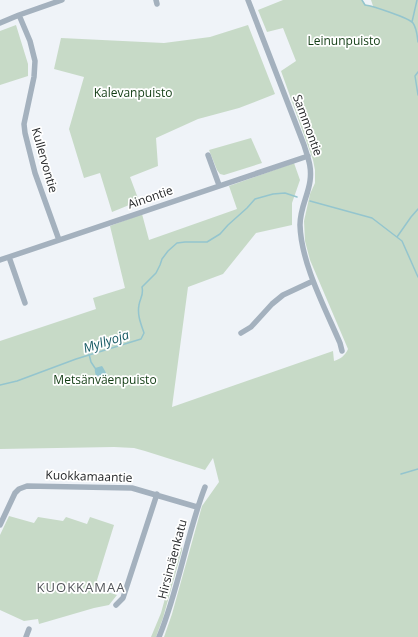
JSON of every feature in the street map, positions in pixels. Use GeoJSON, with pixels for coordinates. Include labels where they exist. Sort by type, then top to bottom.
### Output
{"type":"FeatureCollection","features":[{"type":"Feature","properties":{"kind":"street"},"geometry":{"type":"LineString","coordinates":[[0,23],[62,0]]}},
{"type":"Feature","properties":{"kind":"street","name":"Sammontie"},"geometry":{"type":"LineString","coordinates":[[248,0],[311,165],[310,182],[302,206],[300,224],[302,241],[313,281],[340,343],[342,351]]}},
{"type":"Feature","properties":{"kind":"street","name":"Kullervontie"},"geometry":{"type":"LineString","coordinates":[[19,15],[30,41],[35,61],[34,77],[24,124],[25,133],[35,173],[59,240]]}},
{"type":"Feature","properties":{"kind":"street"},"geometry":{"type":"LineString","coordinates":[[208,156],[220,185]]}},
{"type":"Feature","properties":{"kind":"street","name":"Ainontie"},"geometry":{"type":"LineString","coordinates":[[0,260],[308,156]]}},
{"type":"Feature","properties":{"kind":"street"},"geometry":{"type":"LineString","coordinates":[[9,257],[24,303]]}},
{"type":"Feature","properties":{"kind":"street"},"geometry":{"type":"LineString","coordinates":[[241,333],[256,323],[272,304],[283,295],[313,281]]}},
{"type":"Feature","properties":{"kind":"street","name":"Kuokkamaantie"},"geometry":{"type":"LineString","coordinates":[[0,525],[14,493],[18,489],[27,486],[132,488],[157,494],[197,507]]}},
{"type":"Feature","properties":{"kind":"street","name":"Hirsimäenkatu"},"geometry":{"type":"LineString","coordinates":[[159,637],[168,612],[197,507],[205,487]]}},
{"type":"Feature","properties":{"kind":"street"},"geometry":{"type":"LineString","coordinates":[[116,605],[123,598],[157,494]]}},
{"type":"Feature","properties":{"kind":"street"},"geometry":{"type":"LineString","coordinates":[[26,637],[29,628]]}},
{"type":"Feature","properties":{"kind":"green space"},"geometry":{"type":"Polygon","coordinates":[[[283,0],[362,0],[366,5],[373,6],[371,0],[418,0],[418,637],[164,637],[172,614],[202,506],[219,482],[213,458],[205,470],[134,448],[0,449],[0,341],[96,309],[93,298],[125,288],[110,226],[142,214],[149,240],[237,209],[229,186],[294,163],[300,180],[292,203],[292,225],[256,233],[223,274],[188,287],[172,407],[333,351],[334,361],[342,357],[347,351],[348,349],[310,260],[305,241],[304,221],[310,194],[315,183],[315,170],[313,160],[281,71],[296,61],[283,28],[267,32],[258,10],[283,0]]]}},
{"type":"Feature","properties":{"kind":"green space"},"geometry":{"type":"Polygon","coordinates":[[[16,25],[28,64],[28,76],[0,85],[0,31],[16,25]]]}},
{"type":"Feature","properties":{"kind":"green space","name":"Kalevanpuisto"},"geometry":{"type":"Polygon","coordinates":[[[248,25],[275,94],[239,108],[198,119],[156,138],[158,166],[130,177],[139,201],[112,212],[100,173],[84,178],[69,129],[84,77],[54,69],[61,38],[164,43],[210,37],[248,25]]]}},
{"type":"Feature","properties":{"kind":"green space"},"geometry":{"type":"Polygon","coordinates":[[[251,138],[262,163],[224,175],[220,174],[209,150],[251,138]]]}},
{"type":"Feature","properties":{"kind":"green space"},"geometry":{"type":"Polygon","coordinates":[[[9,516],[34,523],[38,517],[63,521],[66,517],[87,524],[90,517],[114,525],[97,580],[101,590],[117,595],[109,605],[39,624],[38,619],[24,621],[0,610],[0,535],[9,516]]]}},
{"type":"Feature","properties":{"kind":"green space"},"geometry":{"type":"Polygon","coordinates":[[[181,542],[182,550],[163,618],[156,637],[151,637],[161,613],[181,542]]]}},
{"type":"Feature","properties":{"kind":"water"},"geometry":{"type":"Polygon","coordinates":[[[102,366],[106,373],[107,380],[102,382],[95,374],[95,368],[102,366]]]}},
{"type":"Feature","properties":{"kind":"waterway"},"geometry":{"type":"LineString","coordinates":[[362,0],[365,5],[390,12],[413,23],[417,32],[418,42]]}},
{"type":"Feature","properties":{"kind":"waterway"},"geometry":{"type":"LineString","coordinates":[[412,22],[417,0]]}},
{"type":"Feature","properties":{"kind":"waterway"},"geometry":{"type":"LineString","coordinates":[[418,72],[415,76],[418,95]]}},
{"type":"Feature","properties":{"kind":"waterway","name":"Myllyoja"},"geometry":{"type":"LineString","coordinates":[[0,385],[17,381],[76,359],[141,339],[144,333],[139,312],[142,287],[156,273],[162,259],[168,251],[177,243],[207,242],[220,234],[255,199],[273,194],[285,193],[297,197]]}},
{"type":"Feature","properties":{"kind":"waterway","name":"Myllyoja"},"geometry":{"type":"LineString","coordinates":[[310,201],[372,218],[402,241],[418,277]]}},
{"type":"Feature","properties":{"kind":"waterway"},"geometry":{"type":"LineString","coordinates":[[397,237],[418,209]]}},
{"type":"Feature","properties":{"kind":"waterway"},"geometry":{"type":"LineString","coordinates":[[89,354],[91,362],[95,368]]}},
{"type":"Feature","properties":{"kind":"waterway"},"geometry":{"type":"LineString","coordinates":[[401,474],[418,469]]}},
{"type":"Feature","properties":{"kind":"district","name":"KUOKKAMAA"},"geometry":{"type":"Point","coordinates":[81,587]}},
{"type":"Feature","properties":{"kind":"park label","name":"Leinunpuisto"},"geometry":{"type":"Point","coordinates":[344,40]}},
{"type":"Feature","properties":{"kind":"park label","name":"Metsänväenpuisto"},"geometry":{"type":"Point","coordinates":[105,379]}}]}
